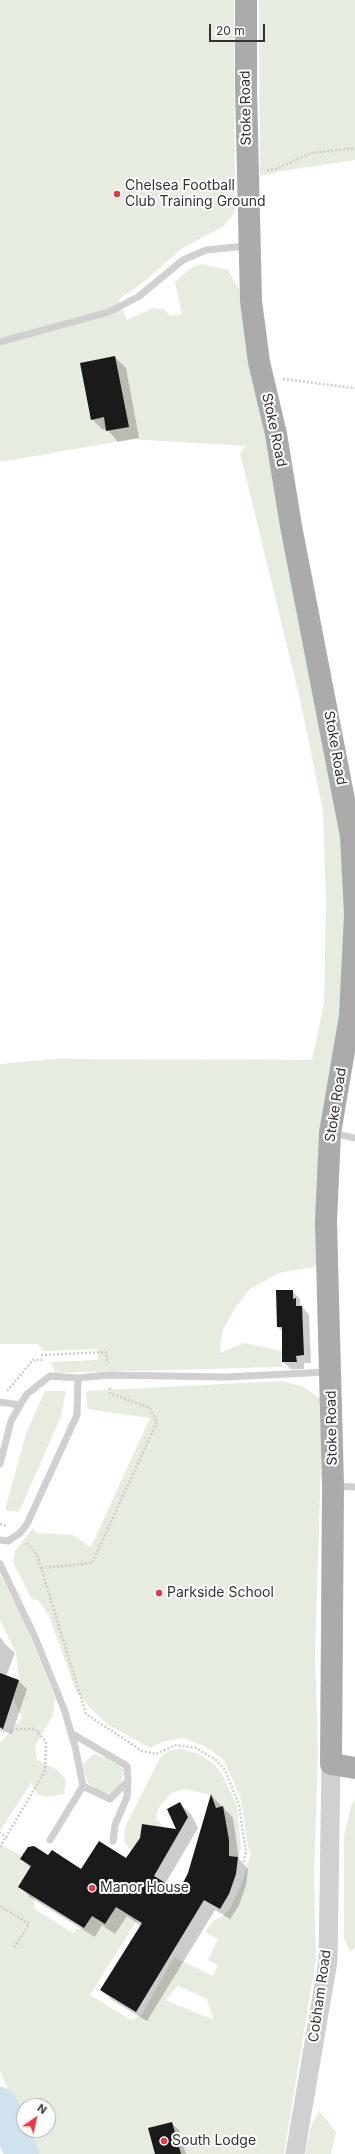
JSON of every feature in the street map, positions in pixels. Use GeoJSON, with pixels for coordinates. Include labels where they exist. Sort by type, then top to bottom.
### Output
{"type":"FeatureCollection","features":[{"type":"Feature","properties":{"kind":"main road","name":"Stoke Road"},"geometry":{"type":"LineString","coordinates":[[246,0],[248,246],[251,301],[262,376],[276,434],[291,526],[351,836],[355,914],[350,1016],[330,1133],[326,1221],[333,1486],[331,1764]]}},
{"type":"Feature","properties":{"kind":"main road"},"geometry":{"type":"LineString","coordinates":[[331,1764],[355,1768]]}},
{"type":"Feature","properties":{"kind":"street","name":"Cobham Road"},"geometry":{"type":"LineString","coordinates":[[295,2154],[328,1961],[331,1764]]}},
{"type":"Feature","properties":{"kind":"lane"},"geometry":{"type":"LineString","coordinates":[[0,342],[109,312],[138,297],[183,260],[206,250],[248,246]]}},
{"type":"Feature","properties":{"kind":"lane"},"geometry":{"type":"LineString","coordinates":[[330,1133],[355,1138]]}},
{"type":"Feature","properties":{"kind":"lane"},"geometry":{"type":"LineString","coordinates":[[0,1464],[11,1421],[26,1394],[50,1376],[78,1378],[108,1375],[225,1377],[330,1372]]}},
{"type":"Feature","properties":{"kind":"lane"},"geometry":{"type":"LineString","coordinates":[[0,1540],[8,1541],[20,1533],[27,1524],[77,1415],[78,1378]]}},
{"type":"Feature","properties":{"kind":"lane"},"geometry":{"type":"LineString","coordinates":[[0,1402],[20,1405]]}},
{"type":"Feature","properties":{"kind":"lane"},"geometry":{"type":"LineString","coordinates":[[333,1486],[355,1487]]}},
{"type":"Feature","properties":{"kind":"lane"},"geometry":{"type":"LineString","coordinates":[[0,1564],[34,1635],[64,1709],[83,1786],[50,1840]]}},
{"type":"Feature","properties":{"kind":"lane"},"geometry":{"type":"LineString","coordinates":[[71,1733],[127,1766],[127,1797],[115,1825],[113,1841]]}},
{"type":"Feature","properties":{"kind":"lane"},"geometry":{"type":"LineString","coordinates":[[83,1786],[110,1799],[128,1781]]}},
{"type":"Feature","properties":{"kind":"path"},"geometry":{"type":"LineString","coordinates":[[247,172],[276,169],[311,153],[355,148]]}},
{"type":"Feature","properties":{"kind":"path"},"geometry":{"type":"LineString","coordinates":[[262,376],[355,388]]}},
{"type":"Feature","properties":{"kind":"path"},"geometry":{"type":"LineString","coordinates":[[41,1355],[106,1352],[110,1393],[150,1408],[157,1422],[92,1563],[41,1568]]}},
{"type":"Feature","properties":{"kind":"path"},"geometry":{"type":"LineString","coordinates":[[5,1393],[34,1360],[44,1360]]}},
{"type":"Feature","properties":{"kind":"path"},"geometry":{"type":"LineString","coordinates":[[0,1524],[10,1526],[20,1533],[37,1555],[86,1714],[142,1751],[156,1754],[176,1745],[196,1748],[216,1760],[224,1770],[239,1805],[246,1852],[239,1881],[227,1908]]}},
{"type":"Feature","properties":{"kind":"path"},"geometry":{"type":"LineString","coordinates":[[0,1729],[36,1728],[46,1742],[45,1771],[0,1847]]}},
{"type":"Feature","properties":{"kind":"path"},"geometry":{"type":"LineString","coordinates":[[0,1833],[6,1837]]}},
{"type":"Feature","properties":{"kind":"path"},"geometry":{"type":"LineString","coordinates":[[0,1906],[29,1924],[14,1948]]}},
{"type":"Feature","properties":{"kind":"shaded area"},"geometry":{"type":"Polygon","coordinates":[[[0,0],[234,0],[235,212],[224,226],[181,249],[145,281],[118,300],[127,320],[153,308],[164,309],[171,316],[182,314],[175,282],[189,269],[201,264],[228,270],[238,287],[243,300],[346,836],[350,917],[319,1262],[314,1267],[279,1273],[250,1289],[234,1309],[222,1332],[220,1353],[244,1343],[282,1351],[281,1367],[55,1373],[51,1362],[98,1360],[98,1349],[43,1351],[38,1344],[0,1344],[0,1064],[53,1059],[312,1060],[324,1004],[326,902],[323,811],[300,699],[240,453],[246,446],[132,439],[0,462],[0,0]]]}},
{"type":"Feature","properties":{"kind":"shaded area"},"geometry":{"type":"Polygon","coordinates":[[[259,0],[355,0],[355,160],[282,171],[260,176],[259,0]]]}},
{"type":"Feature","properties":{"kind":"shaded area"},"geometry":{"type":"Polygon","coordinates":[[[282,1381],[304,1387],[323,1401],[315,1654],[318,1752],[314,1874],[316,1958],[284,2154],[37,2154],[30,2138],[56,2138],[56,2098],[16,2098],[16,2107],[0,2071],[0,1844],[22,1856],[31,1866],[35,1909],[73,1933],[77,1929],[84,1928],[92,1916],[105,1924],[116,1907],[137,1920],[90,1995],[131,2020],[142,2014],[174,1957],[213,1976],[218,1965],[208,1960],[218,1939],[205,1932],[213,1921],[223,1916],[231,1907],[242,1883],[251,1853],[248,1847],[241,1799],[224,1760],[206,1747],[184,1738],[165,1741],[150,1748],[107,1724],[90,1708],[76,1691],[49,1616],[39,1601],[31,1598],[13,1562],[15,1551],[33,1528],[37,1533],[73,1535],[91,1547],[150,1418],[88,1409],[86,1391],[282,1381]],[[178,1986],[165,2000],[214,2020],[207,1999],[178,1986]]]}},
{"type":"Feature","properties":{"kind":"shaded area"},"geometry":{"type":"Polygon","coordinates":[[[45,1391],[66,1391],[61,1416],[19,1512],[5,1510],[26,1434],[45,1391]]]}},
{"type":"Feature","properties":{"kind":"shaded area"},"geometry":{"type":"Polygon","coordinates":[[[0,1574],[26,1626],[55,1698],[53,1715],[35,1746],[37,1760],[56,1769],[66,1779],[64,1794],[46,1797],[37,1794],[31,1783],[0,1831],[0,1743],[22,1718],[13,1699],[19,1680],[16,1653],[0,1620],[0,1574]]]}},
{"type":"Feature","properties":{"kind":"shaded area"},"geometry":{"type":"Polygon","coordinates":[[[181,1749],[199,1754],[215,1765],[223,1776],[237,1806],[241,1848],[238,1857],[229,1856],[229,1840],[223,1806],[216,1808],[212,1795],[185,1789],[171,1793],[159,1807],[156,1818],[163,1827],[142,1824],[140,1838],[131,1851],[124,1841],[125,1827],[160,1758],[170,1750],[181,1749]]]}},
{"type":"Feature","properties":{"kind":"shaded area"},"geometry":{"type":"Polygon","coordinates":[[[94,1754],[109,1759],[124,1770],[121,1783],[111,1794],[97,1791],[88,1782],[82,1765],[94,1754]]]}},
{"type":"Feature","properties":{"kind":"shaded area"},"geometry":{"type":"Polygon","coordinates":[[[355,1799],[355,1947],[350,1952],[344,1937],[344,1836],[352,1803],[355,1799]]]}},
{"type":"Feature","properties":{"kind":"shaded area"},"geometry":{"type":"Polygon","coordinates":[[[319,2111],[336,2132],[331,2154],[305,2154],[311,2126],[319,2111]]]}},
{"type":"Feature","properties":{"kind":"building"},"geometry":{"type":"Polygon","coordinates":[[[115,356],[129,427],[106,431],[104,417],[91,420],[80,363],[115,356]]]}},
{"type":"Feature","properties":{"kind":"building"},"geometry":{"type":"Polygon","coordinates":[[[276,1290],[293,1290],[293,1299],[296,1298],[296,1306],[302,1306],[304,1355],[296,1356],[297,1362],[282,1362],[282,1327],[277,1327],[276,1290]]]}},
{"type":"Feature","properties":{"kind":"building"},"geometry":{"type":"Polygon","coordinates":[[[0,1673],[19,1680],[3,1729],[0,1728],[0,1673]]]}},
{"type":"Feature","properties":{"kind":"building"},"geometry":{"type":"Polygon","coordinates":[[[211,1794],[216,1808],[223,1806],[229,1840],[229,1856],[238,1857],[236,1874],[229,1894],[220,1909],[204,1900],[136,2012],[100,1990],[142,1923],[116,1907],[105,1924],[92,1916],[84,1928],[18,1887],[31,1866],[20,1859],[28,1847],[34,1846],[48,1855],[52,1850],[81,1869],[99,1841],[126,1858],[140,1838],[142,1824],[176,1829],[167,1809],[180,1802],[188,1817],[154,1876],[179,1891],[188,1873],[211,1794]]]}},
{"type":"Feature","properties":{"kind":"building","name":"South Lodge"},"geometry":{"type":"Polygon","coordinates":[[[172,2122],[181,2154],[155,2154],[148,2128],[172,2122]]]}},
{"type":"Feature","properties":{"kind":"waterway"},"geometry":{"type":"LineString","coordinates":[[0,2104],[22,2154]]}},
{"type":"Feature","properties":{"kind":"place","name":"Chelsea Football Club Training Ground"},"geometry":{"type":"Point","coordinates":[117,194]}},
{"type":"Feature","properties":{"kind":"place","name":"Parkside School"},"geometry":{"type":"Point","coordinates":[159,1593]}},
{"type":"Feature","properties":{"kind":"place","name":"Manor House"},"geometry":{"type":"Point","coordinates":[92,1888]}},
{"type":"Feature","properties":{"kind":"place","name":"South Lodge"},"geometry":{"type":"Point","coordinates":[164,2141]}}]}
